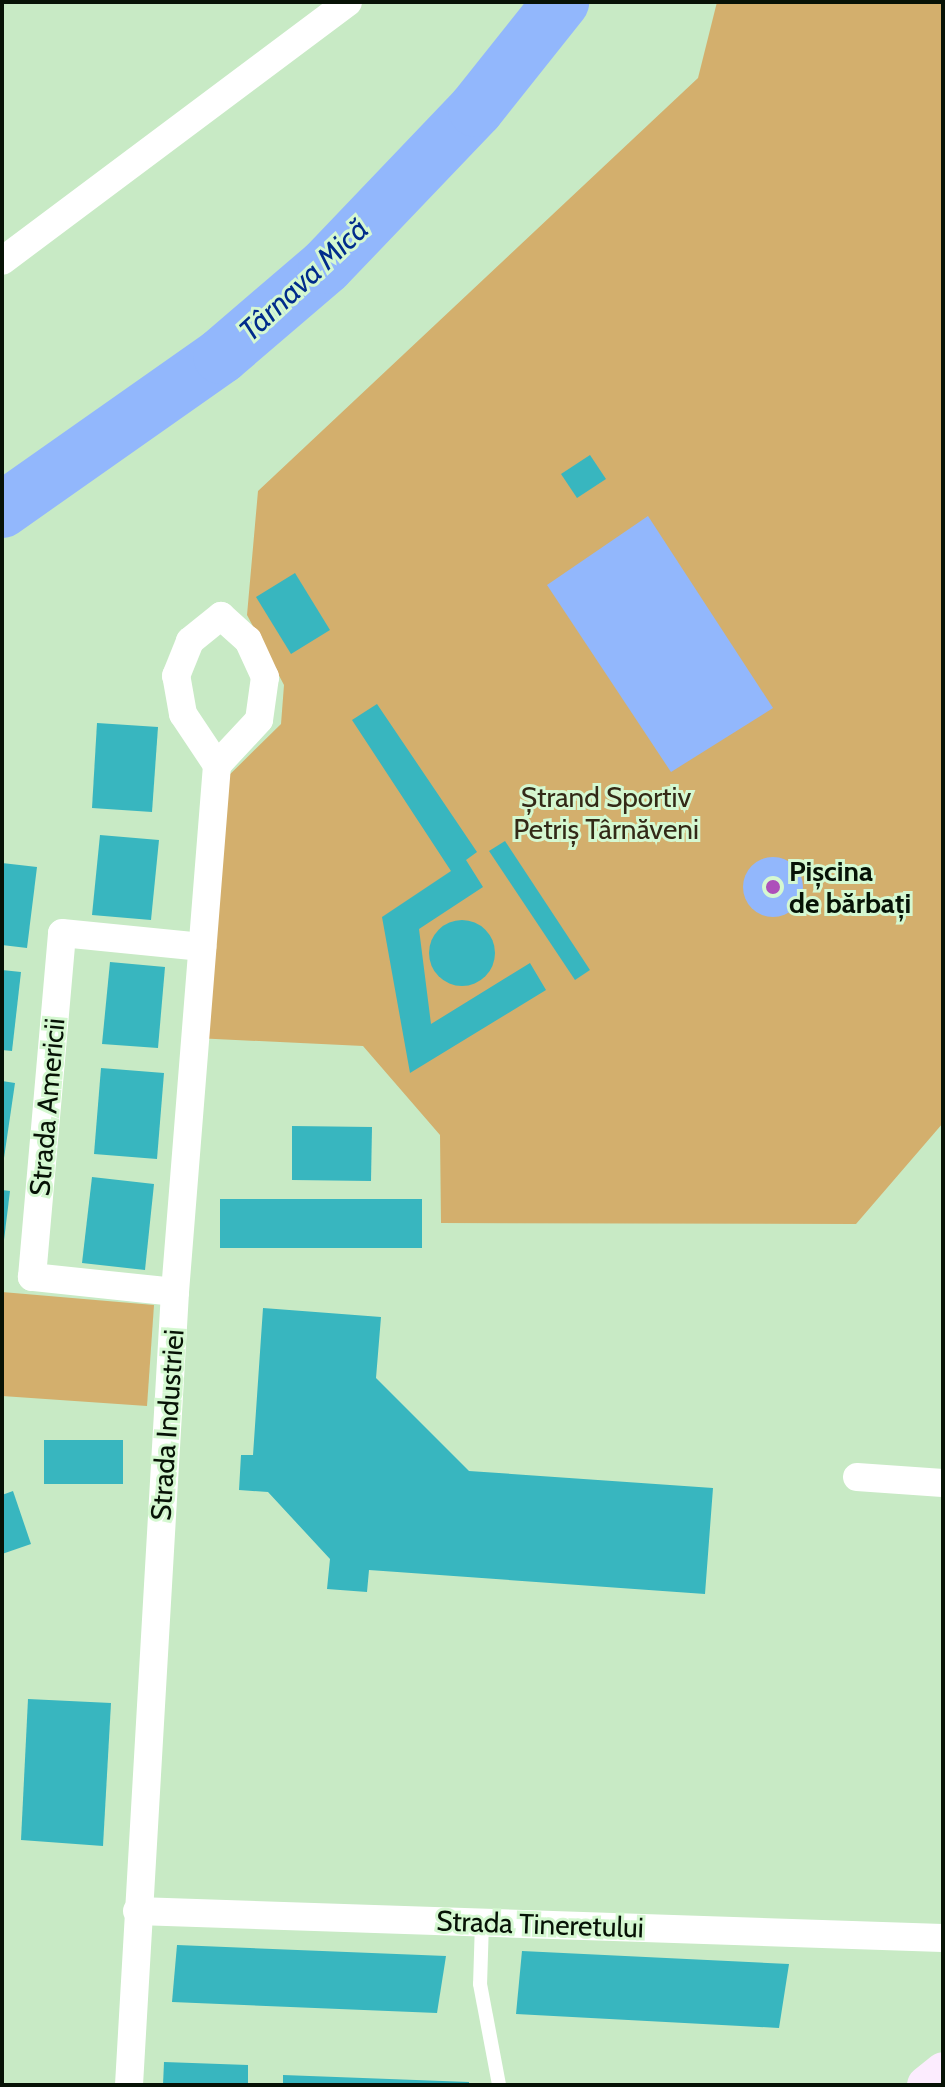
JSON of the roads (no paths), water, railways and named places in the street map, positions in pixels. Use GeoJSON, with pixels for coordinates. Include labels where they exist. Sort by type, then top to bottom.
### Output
{"type":"FeatureCollection","features":[{"type":"Feature","properties":{"kind":"main road"},"geometry":{"type":"LineString","coordinates":[[926,2085],[943,2071]]}},
{"type":"Feature","properties":{"kind":"street"},"geometry":{"type":"LineString","coordinates":[[2,261],[348,2]]}},
{"type":"Feature","properties":{"kind":"street"},"geometry":{"type":"LineString","coordinates":[[221,616],[248,640],[265,677],[259,720],[217,765],[183,714],[176,676],[190,641],[221,616]]}},
{"type":"Feature","properties":{"kind":"street","name":"Strada Industriei"},"geometry":{"type":"LineString","coordinates":[[129,2085],[175,1292],[217,765]]}},
{"type":"Feature","properties":{"kind":"street","name":"Strada Americii"},"geometry":{"type":"LineString","coordinates":[[175,1292],[32,1277],[62,933],[202,947]]}},
{"type":"Feature","properties":{"kind":"street"},"geometry":{"type":"LineString","coordinates":[[857,1477],[943,1483]]}},
{"type":"Feature","properties":{"kind":"street","name":"Strada Tineretului"},"geometry":{"type":"LineString","coordinates":[[137,1911],[943,1938]]}},
{"type":"Feature","properties":{"kind":"lane"},"geometry":{"type":"LineString","coordinates":[[482,1922],[480,1984],[499,2085]]}},
{"type":"Feature","properties":{"kind":"water"},"geometry":{"type":"Polygon","coordinates":[[[648,516],[773,708],[671,772],[547,585],[648,516]]]}},
{"type":"Feature","properties":{"kind":"water","name":"Pișcina de bărbați"},"geometry":{"type":"Polygon","coordinates":[[[773,857],[785,859],[794,866],[801,875],[801,899],[794,908],[785,915],[773,917],[761,915],[752,908],[745,899],[743,887],[745,875],[752,866],[761,859],[773,857]]]}},
{"type":"Feature","properties":{"kind":"waterway","name":"Târnava Mică"},"geometry":{"type":"LineString","coordinates":[[2,510],[221,356],[326,266],[476,109],[561,2]]}},
{"type":"Feature","properties":{"kind":"place","name":"Pișcina de bărbați"},"geometry":{"type":"Point","coordinates":[773,887]}},
{"type":"Feature","properties":{"kind":"park label","name":"Ștrand Sportiv Petriș Târnăveni"},"geometry":{"type":"Point","coordinates":[606,813]}}]}
